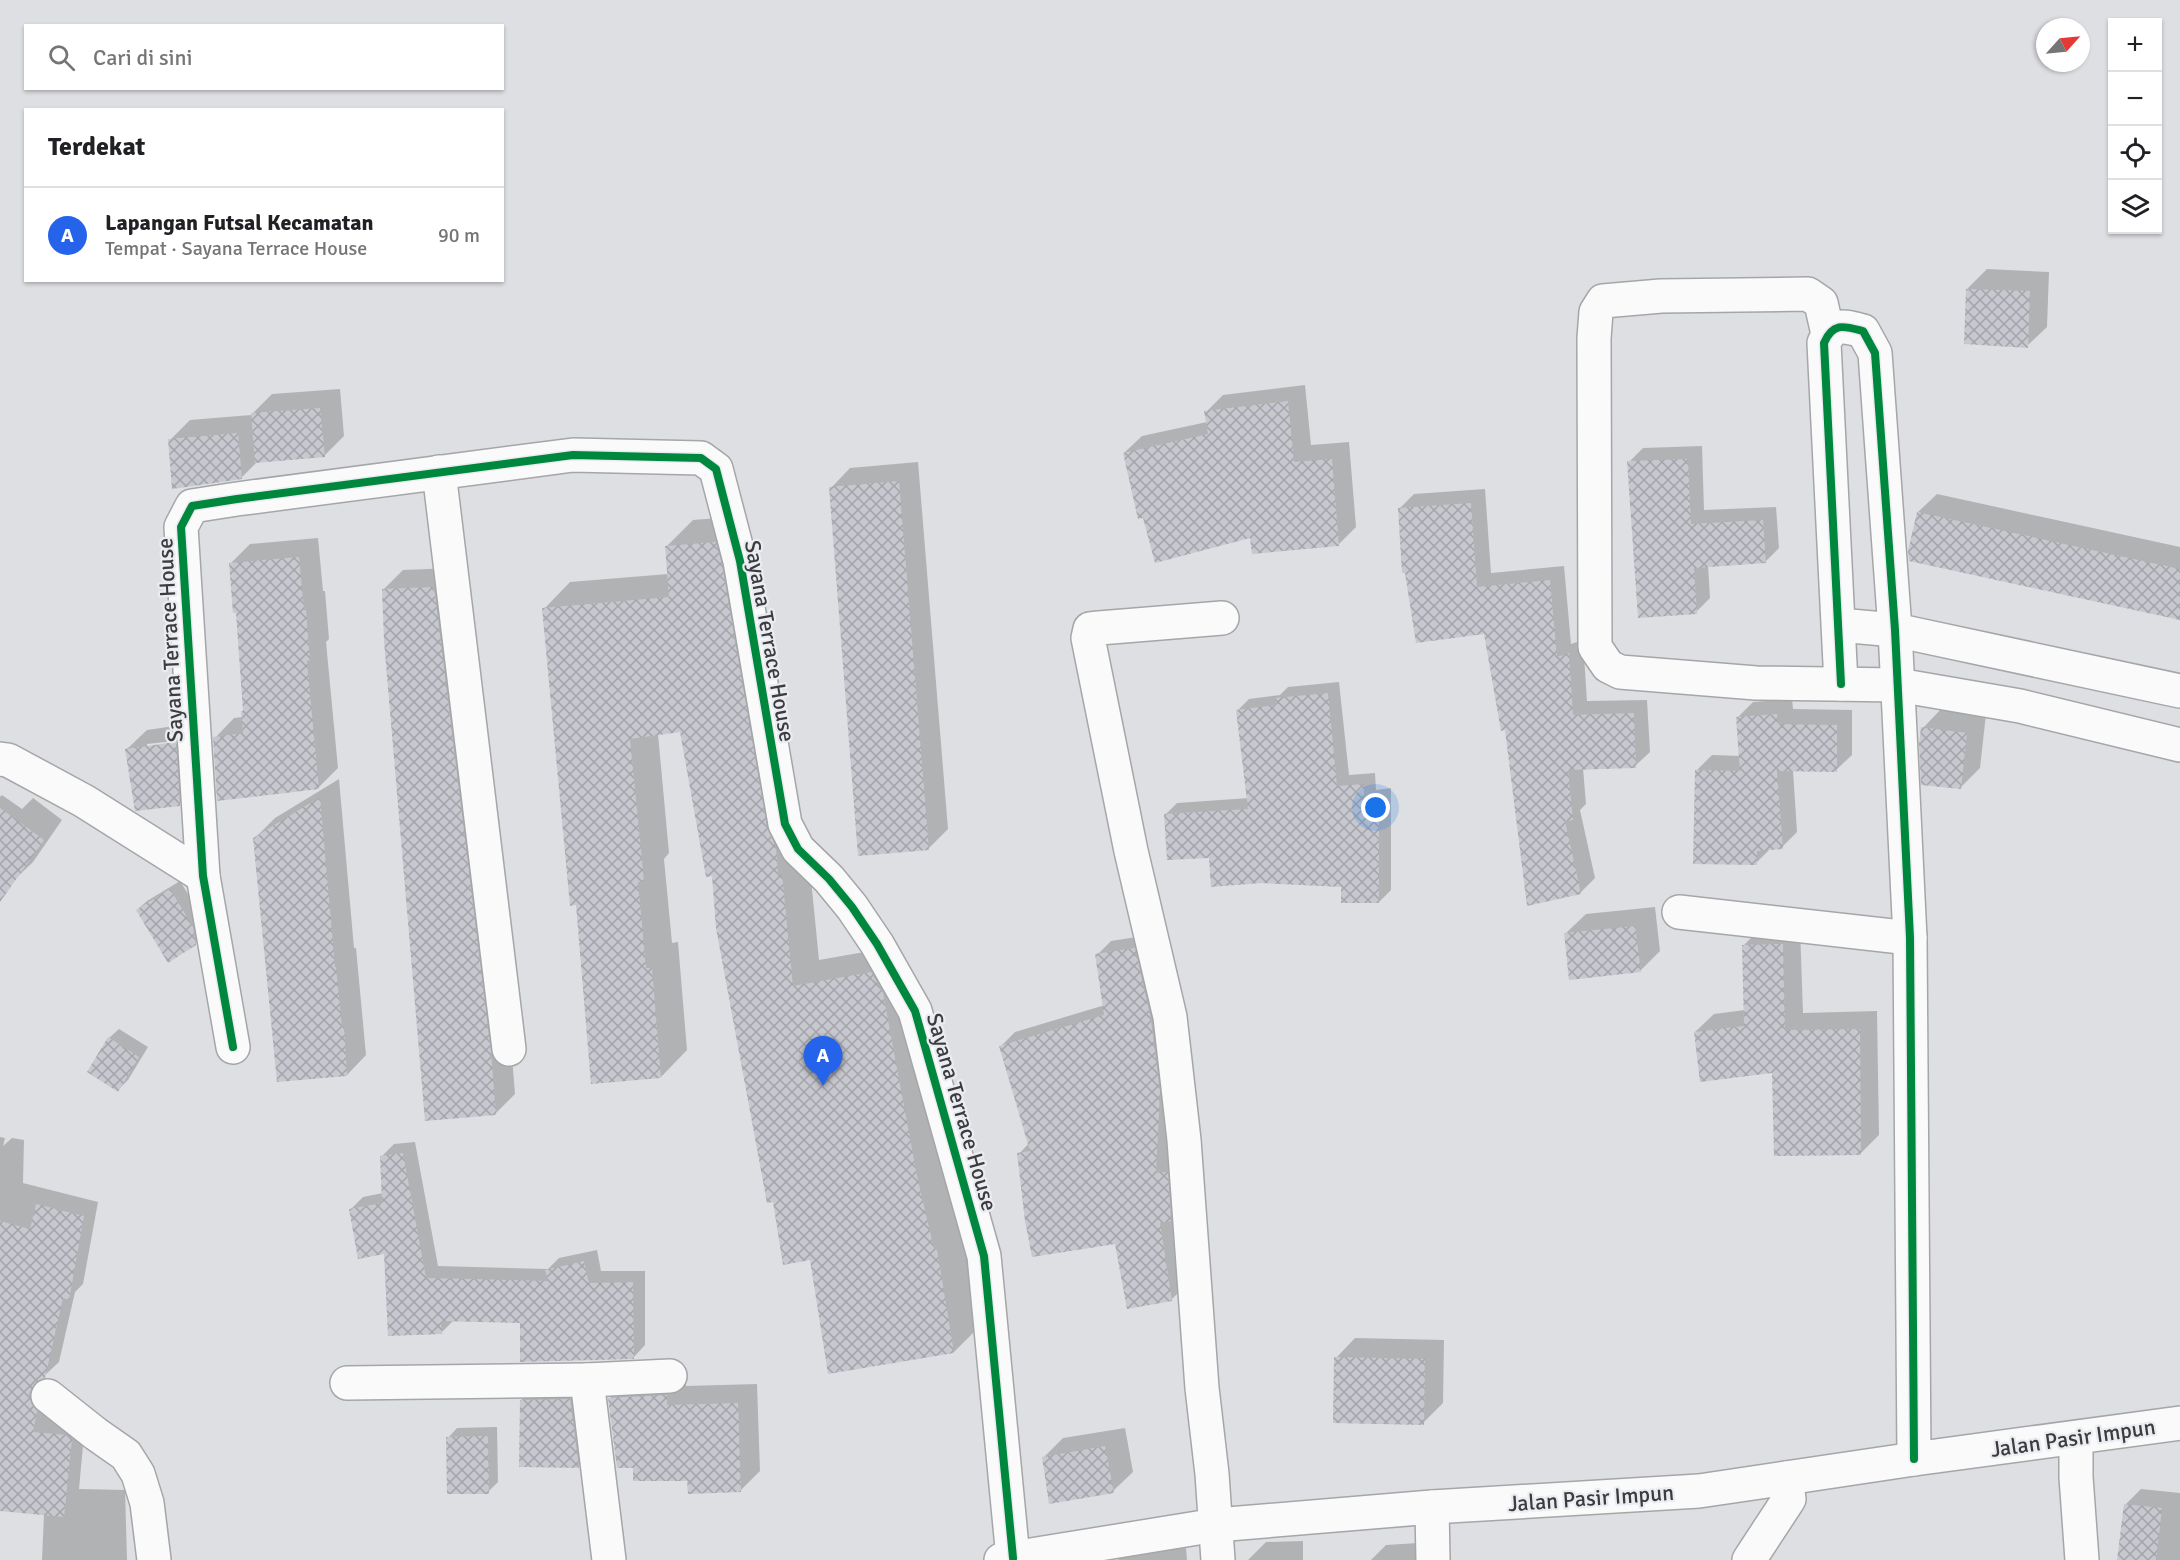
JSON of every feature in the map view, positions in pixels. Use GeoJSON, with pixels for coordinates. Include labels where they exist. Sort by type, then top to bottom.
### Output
{"type":"FeatureCollection","features":[{"type":"Feature","properties":{"kind":"street"},"geometry":{"type":"LineString","coordinates":[[1828,334],[1821,303],[1808,294],[1661,296],[1603,301],[1596,312],[1594,338],[1595,647],[1608,666],[1620,672],[1756,683],[1898,685],[2020,706],[2180,745]]}},
{"type":"Feature","properties":{"kind":"street"},"geometry":{"type":"LineString","coordinates":[[1841,684],[1824,343],[1828,334],[1838,327],[1849,327],[1863,331],[1875,353],[1895,630],[1910,938],[1914,1459]]}},
{"type":"Feature","properties":{"kind":"street","name":"Sayana Terrace House"},"geometry":{"type":"LineString","coordinates":[[233,1047],[203,876],[181,527],[192,506],[237,498],[573,455],[701,458],[716,469],[740,561],[784,824],[798,849],[829,879],[852,907],[877,944],[915,1011],[984,1256],[1007,1559]]}},
{"type":"Feature","properties":{"kind":"street"},"geometry":{"type":"LineString","coordinates":[[439,472],[509,1049]]}},
{"type":"Feature","properties":{"kind":"street"},"geometry":{"type":"LineString","coordinates":[[1218,1560],[1202,1388],[1184,1140],[1170,1017],[1131,851],[1088,638],[1090,629],[1222,618]]}},
{"type":"Feature","properties":{"kind":"street"},"geometry":{"type":"LineString","coordinates":[[1839,625],[1895,630],[2180,691]]}},
{"type":"Feature","properties":{"kind":"street"},"geometry":{"type":"LineString","coordinates":[[0,759],[8,760],[84,801],[203,876]]}},
{"type":"Feature","properties":{"kind":"street"},"geometry":{"type":"LineString","coordinates":[[1679,912],[1910,938]]}},
{"type":"Feature","properties":{"kind":"street"},"geometry":{"type":"LineString","coordinates":[[347,1383],[587,1380],[670,1376]]}},
{"type":"Feature","properties":{"kind":"street"},"geometry":{"type":"LineString","coordinates":[[587,1380],[609,1560]]}},
{"type":"Feature","properties":{"kind":"street"},"geometry":{"type":"LineString","coordinates":[[48,1396],[126,1455],[138,1474],[147,1503],[154,1560]]}},
{"type":"Feature","properties":{"kind":"street","name":"Jalan Pasir Impun"},"geometry":{"type":"LineString","coordinates":[[1007,1559],[1216,1525],[1432,1507],[1700,1491],[2180,1423]]}},
{"type":"Feature","properties":{"kind":"street"},"geometry":{"type":"LineString","coordinates":[[2076,1438],[2076,1477],[2082,1560]]}},
{"type":"Feature","properties":{"kind":"street"},"geometry":{"type":"LineString","coordinates":[[1749,1560],[1789,1499],[1786,1478]]}},
{"type":"Feature","properties":{"kind":"street"},"geometry":{"type":"LineString","coordinates":[[1432,1507],[1433,1560]]}},
{"type":"Feature","properties":{"kind":"building"},"geometry":{"type":"Polygon","coordinates":[[[1966,289],[2030,291],[2028,348],[1964,344],[1966,289]]]}},
{"type":"Feature","properties":{"kind":"building"},"geometry":{"type":"Polygon","coordinates":[[[1288,401],[1294,462],[1332,459],[1339,546],[1252,554],[1250,538],[1155,563],[1143,518],[1138,519],[1123,453],[1208,434],[1204,411],[1288,401]]]}},
{"type":"Feature","properties":{"kind":"building"},"geometry":{"type":"Polygon","coordinates":[[[320,408],[325,457],[255,463],[251,413],[320,408]]]}},
{"type":"Feature","properties":{"kind":"building"},"geometry":{"type":"Polygon","coordinates":[[[238,433],[242,479],[172,489],[168,439],[238,433]]]}},
{"type":"Feature","properties":{"kind":"building"},"geometry":{"type":"Polygon","coordinates":[[[1688,459],[1691,524],[1763,520],[1766,563],[1694,568],[1697,614],[1638,618],[1627,461],[1688,459]]]}},
{"type":"Feature","properties":{"kind":"building"},"geometry":{"type":"Polygon","coordinates":[[[899,481],[929,850],[858,856],[829,487],[899,481]]]}},
{"type":"Feature","properties":{"kind":"building"},"geometry":{"type":"Polygon","coordinates":[[[1471,503],[1477,587],[1550,580],[1557,657],[1569,653],[1573,715],[1634,713],[1636,768],[1568,770],[1573,820],[1565,821],[1581,894],[1527,906],[1505,730],[1501,731],[1484,634],[1416,643],[1405,573],[1402,573],[1398,508],[1471,503]]]}},
{"type":"Feature","properties":{"kind":"building"},"geometry":{"type":"Polygon","coordinates":[[[1917,512],[2180,569],[2180,620],[1909,561],[1908,551],[1917,512]]]}},
{"type":"Feature","properties":{"kind":"building"},"geometry":{"type":"Polygon","coordinates":[[[716,542],[722,565],[767,827],[776,848],[778,875],[782,874],[793,986],[871,972],[883,993],[917,1176],[934,1249],[937,1249],[954,1353],[828,1374],[810,1260],[783,1265],[773,1202],[767,1203],[716,928],[712,876],[706,877],[680,732],[630,739],[644,881],[638,882],[646,968],[652,968],[661,1078],[591,1084],[576,905],[570,906],[542,608],[669,597],[665,546],[716,542]]]}},
{"type":"Feature","properties":{"kind":"building"},"geometry":{"type":"Polygon","coordinates":[[[299,557],[304,610],[306,610],[310,660],[307,661],[319,789],[217,801],[213,737],[243,733],[236,613],[233,613],[229,563],[299,557]]]}},
{"type":"Feature","properties":{"kind":"building"},"geometry":{"type":"Polygon","coordinates":[[[434,587],[491,1052],[496,1115],[425,1121],[384,641],[382,589],[434,587]]]}},
{"type":"Feature","properties":{"kind":"building"},"geometry":{"type":"Polygon","coordinates":[[[1328,693],[1337,786],[1364,784],[1364,801],[1379,799],[1379,903],[1341,903],[1341,887],[1261,883],[1211,887],[1209,858],[1167,860],[1164,814],[1248,809],[1236,710],[1276,705],[1275,698],[1328,693]]]}},
{"type":"Feature","properties":{"kind":"building"},"geometry":{"type":"Polygon","coordinates":[[[1777,714],[1778,724],[1837,725],[1837,772],[1777,771],[1783,849],[1757,851],[1757,865],[1693,864],[1695,770],[1740,771],[1736,717],[1777,714]]]}},
{"type":"Feature","properties":{"kind":"building"},"geometry":{"type":"Polygon","coordinates":[[[1921,727],[1967,733],[1961,789],[1921,785],[1919,744],[1921,727]]]}},
{"type":"Feature","properties":{"kind":"building"},"geometry":{"type":"Polygon","coordinates":[[[176,742],[180,806],[135,811],[125,749],[176,742]]]}},
{"type":"Feature","properties":{"kind":"building"},"geometry":{"type":"Polygon","coordinates":[[[320,797],[347,1076],[277,1082],[253,838],[320,797]]]}},
{"type":"Feature","properties":{"kind":"building"},"geometry":{"type":"Polygon","coordinates":[[[0,808],[44,840],[0,902],[0,808]]]}},
{"type":"Feature","properties":{"kind":"building"},"geometry":{"type":"Polygon","coordinates":[[[170,889],[193,927],[196,945],[168,963],[136,910],[170,889]]]}},
{"type":"Feature","properties":{"kind":"building"},"geometry":{"type":"Polygon","coordinates":[[[1635,926],[1641,972],[1569,980],[1564,933],[1635,926]]]}},
{"type":"Feature","properties":{"kind":"building"},"geometry":{"type":"Polygon","coordinates":[[[1783,944],[1785,1030],[1860,1029],[1861,1155],[1774,1156],[1772,1073],[1700,1082],[1694,1032],[1744,1026],[1742,945],[1783,944]]]}},
{"type":"Feature","properties":{"kind":"building"},"geometry":{"type":"Polygon","coordinates":[[[1135,948],[1151,1020],[1160,1092],[1156,1173],[1168,1172],[1171,1221],[1160,1223],[1172,1301],[1127,1309],[1115,1244],[1032,1257],[1017,1153],[1030,1151],[999,1046],[1104,1015],[1095,954],[1135,948]]]}},
{"type":"Feature","properties":{"kind":"building"},"geometry":{"type":"Polygon","coordinates":[[[108,1037],[139,1057],[118,1092],[87,1072],[108,1037]]]}},
{"type":"Feature","properties":{"kind":"building"},"geometry":{"type":"Polygon","coordinates":[[[403,1153],[426,1278],[548,1281],[545,1270],[584,1261],[589,1283],[633,1282],[634,1359],[520,1362],[520,1323],[441,1321],[442,1334],[388,1336],[384,1254],[358,1259],[349,1209],[382,1203],[380,1156],[403,1153]]]}},
{"type":"Feature","properties":{"kind":"building"},"geometry":{"type":"Polygon","coordinates":[[[36,1204],[84,1216],[69,1300],[63,1298],[45,1378],[34,1384],[29,1394],[31,1403],[37,1411],[33,1432],[67,1435],[72,1439],[64,1517],[0,1511],[0,1221],[30,1229],[36,1204]]]}},
{"type":"Feature","properties":{"kind":"building"},"geometry":{"type":"Polygon","coordinates":[[[1334,1357],[1425,1359],[1424,1425],[1333,1423],[1334,1357]]]}},
{"type":"Feature","properties":{"kind":"building"},"geometry":{"type":"Polygon","coordinates":[[[667,1395],[667,1405],[738,1403],[741,1492],[688,1494],[687,1481],[633,1481],[633,1468],[617,1468],[608,1398],[667,1395]]]}},
{"type":"Feature","properties":{"kind":"building"},"geometry":{"type":"Polygon","coordinates":[[[570,1399],[579,1468],[519,1467],[520,1400],[570,1399]]]}},
{"type":"Feature","properties":{"kind":"building"},"geometry":{"type":"Polygon","coordinates":[[[488,1436],[489,1494],[447,1494],[446,1437],[488,1436]]]}},
{"type":"Feature","properties":{"kind":"building"},"geometry":{"type":"Polygon","coordinates":[[[1105,1446],[1114,1493],[1049,1504],[1042,1457],[1105,1446]]]}},
{"type":"Feature","properties":{"kind":"building"},"geometry":{"type":"Polygon","coordinates":[[[2124,1504],[2162,1508],[2156,1560],[2117,1560],[2124,1504]]]}},
{"type":"Feature","properties":{"kind":"cycle path"},"geometry":{"type":"LineString","coordinates":[[1841,684],[1824,343],[1831,332],[1845,327],[1863,331],[1875,353],[1895,630],[1910,938],[1914,1459]]}},
{"type":"Feature","properties":{"kind":"cycle path"},"geometry":{"type":"LineString","coordinates":[[233,1047],[203,876],[181,527],[192,506],[573,455],[701,458],[716,469],[740,561],[785,824],[798,849],[829,879],[852,907],[877,944],[915,1011],[984,1256],[1013,1558]]}},
{"type":"Feature","properties":{"kind":"place","name":"Lapangan Futsal Kecamatan"},"geometry":{"type":"Point","coordinates":[823,1086]}}]}
